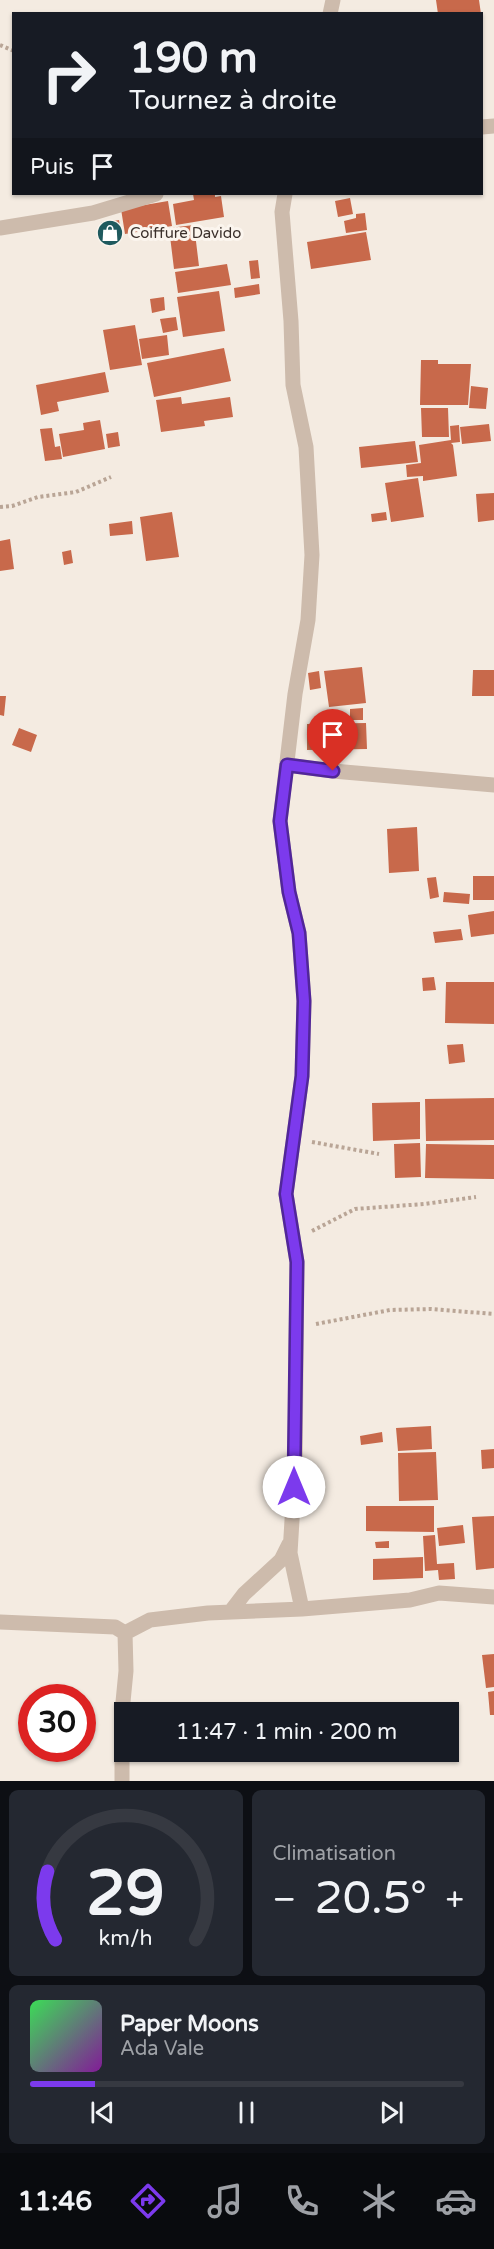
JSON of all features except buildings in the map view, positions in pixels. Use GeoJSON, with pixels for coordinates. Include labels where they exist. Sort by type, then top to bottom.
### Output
{"type":"FeatureCollection","features":[{"type":"Feature","properties":{"kind":"street"},"geometry":{"type":"LineString","coordinates":[[0,228],[93,213],[153,195]]}},
{"type":"Feature","properties":{"kind":"street"},"geometry":{"type":"LineString","coordinates":[[285,195],[282,212],[291,321],[293,385],[306,447],[312,555],[308,620],[295,694],[280,821],[289,892],[299,933],[304,1001],[302,1076],[286,1194],[295,1254],[295,1471],[290,1553],[302,1610]]}},
{"type":"Feature","properties":{"kind":"street"},"geometry":{"type":"LineString","coordinates":[[287,765],[494,785]]}},
{"type":"Feature","properties":{"kind":"street"},"geometry":{"type":"LineString","coordinates":[[231,1611],[244,1594],[281,1560],[291,1539]]}},
{"type":"Feature","properties":{"kind":"street"},"geometry":{"type":"LineString","coordinates":[[125,1633],[150,1620],[231,1611],[302,1610],[410,1600],[439,1593],[494,1597]]}},
{"type":"Feature","properties":{"kind":"street"},"geometry":{"type":"LineString","coordinates":[[0,1622],[115,1627],[125,1633]]}},
{"type":"Feature","properties":{"kind":"street"},"geometry":{"type":"LineString","coordinates":[[122,1781],[125,1633]]}},
{"type":"Feature","properties":{"kind":"path"},"geometry":{"type":"LineString","coordinates":[[0,507],[12,506],[38,497],[76,492],[111,477]]}},
{"type":"Feature","properties":{"kind":"path"},"geometry":{"type":"LineString","coordinates":[[293,1139],[379,1154]]}},
{"type":"Feature","properties":{"kind":"path"},"geometry":{"type":"LineString","coordinates":[[295,1254],[308,1233],[355,1209],[477,1197]]}},
{"type":"Feature","properties":{"kind":"path"},"geometry":{"type":"LineString","coordinates":[[295,1330],[332,1320],[390,1310],[431,1309],[494,1314]]}},
{"type":"Feature","properties":{"kind":"place","name":"Coiffure Davido"},"geometry":{"type":"Point","coordinates":[110,233]}},
{"type":"Feature","properties":{"kind":"route"},"geometry":{"type":"LineString","coordinates":[[294,1487],[297,1262],[286,1194],[302,1076],[304,1001],[299,933],[289,892],[280,821],[287,765],[333,771]]}}]}
